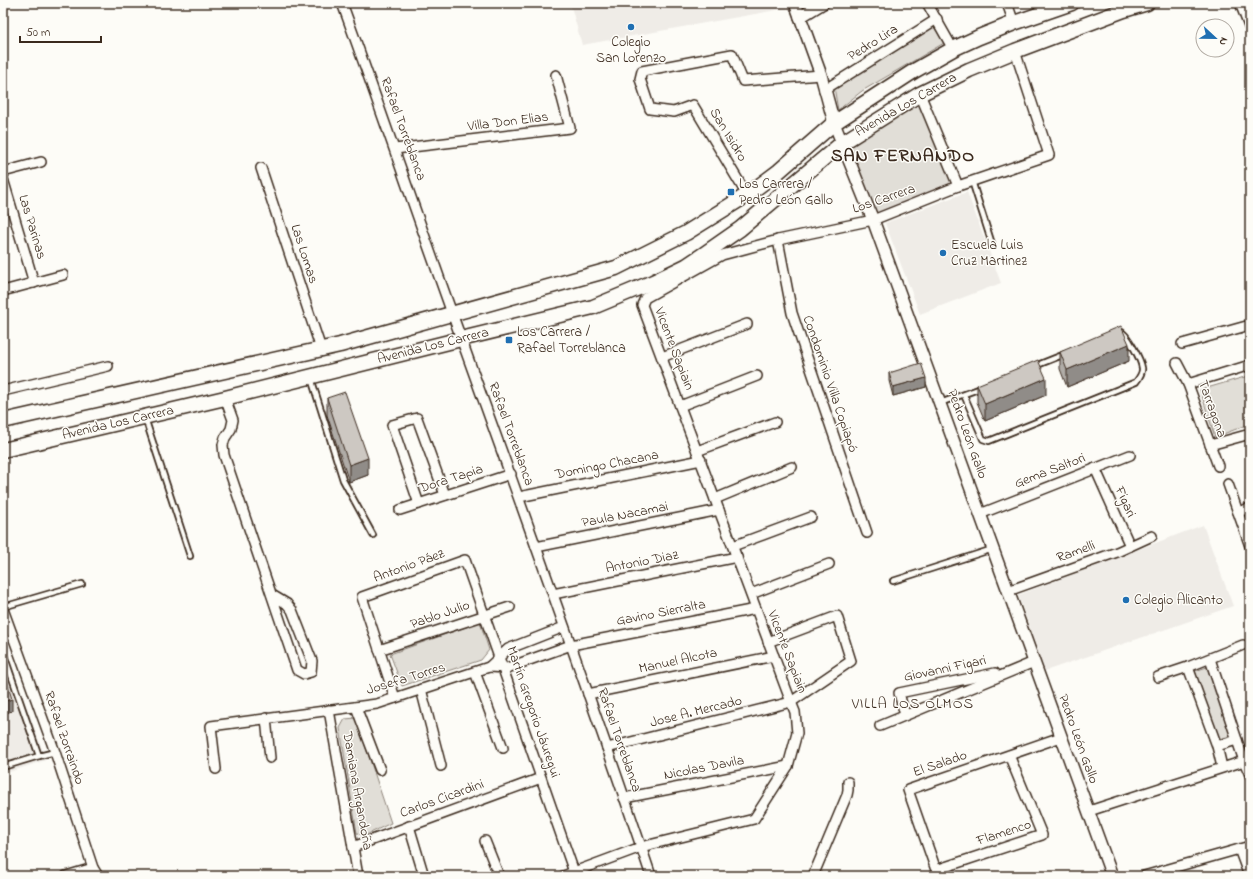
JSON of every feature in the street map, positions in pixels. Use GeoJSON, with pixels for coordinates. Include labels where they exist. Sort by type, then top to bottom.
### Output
{"type":"FeatureCollection","features":[{"type":"Feature","properties":{"kind":"main road","name":"Avenida Los Carrera"},"geometry":{"type":"LineString","coordinates":[[3,421],[340,346],[616,268],[686,233],[747,195],[779,171],[834,123],[953,49],[1014,22],[1072,3]]}},
{"type":"Feature","properties":{"kind":"main road","name":"Avenida Los Carrera"},"geometry":{"type":"LineString","coordinates":[[3,450],[225,398],[593,307],[670,274],[704,254],[734,233],[842,143],[920,94],[969,70],[1015,51],[1124,10],[1147,3]]}},
{"type":"Feature","properties":{"kind":"street","name":"Rafael Torreblanca"},"geometry":{"type":"LineString","coordinates":[[342,3],[395,149],[461,339],[511,474],[651,876]]}},
{"type":"Feature","properties":{"kind":"street","name":"Pedro León Gallo"},"geometry":{"type":"LineString","coordinates":[[795,3],[821,75],[834,123],[873,220],[1112,876]]}},
{"type":"Feature","properties":{"kind":"street"},"geometry":{"type":"LineString","coordinates":[[800,17],[823,3]]}},
{"type":"Feature","properties":{"kind":"street"},"geometry":{"type":"LineString","coordinates":[[927,3],[953,49]]}},
{"type":"Feature","properties":{"kind":"street"},"geometry":{"type":"LineString","coordinates":[[1007,3],[1014,22]]}},
{"type":"Feature","properties":{"kind":"street"},"geometry":{"type":"LineString","coordinates":[[1240,3],[1250,29]]}},
{"type":"Feature","properties":{"kind":"street","name":"Pedro Lira"},"geometry":{"type":"LineString","coordinates":[[824,90],[937,19]]}},
{"type":"Feature","properties":{"kind":"street","name":"Los Carrera"},"geometry":{"type":"LineString","coordinates":[[642,305],[645,298],[722,255],[778,240],[873,220],[958,186],[1049,155],[1015,51]]}},
{"type":"Feature","properties":{"kind":"street","name":"San Isidro"},"geometry":{"type":"LineString","coordinates":[[747,195],[694,105],[674,112],[650,109],[640,79],[642,71],[732,54],[743,81],[821,75]]}},
{"type":"Feature","properties":{"kind":"street","name":"Villa Don Elias"},"geometry":{"type":"LineString","coordinates":[[395,149],[570,128],[556,75]]}},
{"type":"Feature","properties":{"kind":"street"},"geometry":{"type":"LineString","coordinates":[[920,94],[958,186]]}},
{"type":"Feature","properties":{"kind":"street"},"geometry":{"type":"LineString","coordinates":[[3,172],[41,162]]}},
{"type":"Feature","properties":{"kind":"street","name":"Las Lomas"},"geometry":{"type":"LineString","coordinates":[[261,168],[321,349]]}},
{"type":"Feature","properties":{"kind":"street","name":"Las Parinas"},"geometry":{"type":"LineString","coordinates":[[3,179],[34,283]]}},
{"type":"Feature","properties":{"kind":"street","name":"Condominio Villa Copiapó"},"geometry":{"type":"LineString","coordinates":[[778,240],[792,313],[867,533]]}},
{"type":"Feature","properties":{"kind":"street"},"geometry":{"type":"LineString","coordinates":[[3,291],[63,275]]}},
{"type":"Feature","properties":{"kind":"street","name":"Vicente Sapiain"},"geometry":{"type":"LineString","coordinates":[[564,876],[641,847],[754,819],[788,766],[797,733],[795,712],[642,305]]}},
{"type":"Feature","properties":{"kind":"street"},"geometry":{"type":"LineString","coordinates":[[662,357],[747,324]]}},
{"type":"Feature","properties":{"kind":"street"},"geometry":{"type":"LineString","coordinates":[[1182,344],[1250,325]]}},
{"type":"Feature","properties":{"kind":"street","name":"Tarragona"},"geometry":{"type":"LineString","coordinates":[[1177,363],[1188,384],[1218,466]]}},
{"type":"Feature","properties":{"kind":"street"},"geometry":{"type":"LineString","coordinates":[[1188,384],[1250,365]]}},
{"type":"Feature","properties":{"kind":"street"},"geometry":{"type":"LineString","coordinates":[[3,391],[108,366]]}},
{"type":"Feature","properties":{"kind":"street"},"geometry":{"type":"LineString","coordinates":[[680,406],[757,376]]}},
{"type":"Feature","properties":{"kind":"street"},"geometry":{"type":"LineString","coordinates":[[225,398],[233,420],[231,429],[225,438],[224,455],[272,595],[298,670],[304,674],[311,672],[312,661],[292,610],[287,604],[272,595]]}},
{"type":"Feature","properties":{"kind":"street"},"geometry":{"type":"LineString","coordinates":[[419,504],[392,425],[417,418],[445,495]]}},
{"type":"Feature","properties":{"kind":"street"},"geometry":{"type":"LineString","coordinates":[[697,451],[775,422]]}},
{"type":"Feature","properties":{"kind":"street"},"geometry":{"type":"LineString","coordinates":[[1210,445],[1250,434]]}},
{"type":"Feature","properties":{"kind":"street","name":"Gema Saltori"},"geometry":{"type":"LineString","coordinates":[[980,514],[1130,455]]}},
{"type":"Feature","properties":{"kind":"street","name":"Domingo Chacana"},"geometry":{"type":"LineString","coordinates":[[519,497],[700,460]]}},
{"type":"Feature","properties":{"kind":"street"},"geometry":{"type":"LineString","coordinates":[[715,499],[792,467]]}},
{"type":"Feature","properties":{"kind":"street","name":"Figari"},"geometry":{"type":"LineString","coordinates":[[1095,468],[1130,546]]}},
{"type":"Feature","properties":{"kind":"street","name":"Dora Tapia"},"geometry":{"type":"LineString","coordinates":[[400,510],[511,474]]}},
{"type":"Feature","properties":{"kind":"street"},"geometry":{"type":"LineString","coordinates":[[1228,484],[1250,546]]}},
{"type":"Feature","properties":{"kind":"street"},"geometry":{"type":"LineString","coordinates":[[1238,512],[1250,508]]}},
{"type":"Feature","properties":{"kind":"street","name":"Paula Nacamai"},"geometry":{"type":"LineString","coordinates":[[536,547],[719,510]]}},
{"type":"Feature","properties":{"kind":"street"},"geometry":{"type":"LineString","coordinates":[[733,546],[811,517]]}},
{"type":"Feature","properties":{"kind":"street","name":"Ramelli"},"geometry":{"type":"LineString","coordinates":[[1008,591],[1116,552],[1152,536]]}},
{"type":"Feature","properties":{"kind":"street","name":"Antonio Diaz"},"geometry":{"type":"LineString","coordinates":[[553,594],[737,557]]}},
{"type":"Feature","properties":{"kind":"street","name":"Antonio Páez"},"geometry":{"type":"LineString","coordinates":[[379,650],[362,597],[465,560]]}},
{"type":"Feature","properties":{"kind":"street","name":"Martín Gregorio Jáuregui"},"geometry":{"type":"LineString","coordinates":[[465,560],[574,872]]}},
{"type":"Feature","properties":{"kind":"street"},"geometry":{"type":"LineString","coordinates":[[751,594],[829,564]]}},
{"type":"Feature","properties":{"kind":"street","name":"Pablo Julio"},"geometry":{"type":"LineString","coordinates":[[379,650],[510,607]]}},
{"type":"Feature","properties":{"kind":"street","name":"Rafael Zorraindo"},"geometry":{"type":"LineString","coordinates":[[3,608],[55,752],[95,872]]}},
{"type":"Feature","properties":{"kind":"street","name":"Gavino Sierralta"},"geometry":{"type":"LineString","coordinates":[[571,645],[756,609]]}},
{"type":"Feature","properties":{"kind":"street"},"geometry":{"type":"LineString","coordinates":[[768,642],[837,616],[851,661],[791,702]]}},
{"type":"Feature","properties":{"kind":"street","name":"Josefa Torres"},"geometry":{"type":"LineString","coordinates":[[216,769],[211,726],[377,704],[488,667],[508,649],[564,627]]}},
{"type":"Feature","properties":{"kind":"street","name":"Josefa Torres"},"geometry":{"type":"LineString","coordinates":[[488,667],[507,668],[571,645]]}},
{"type":"Feature","properties":{"kind":"street"},"geometry":{"type":"LineString","coordinates":[[1158,677],[1243,646]]}},
{"type":"Feature","properties":{"kind":"street"},"geometry":{"type":"LineString","coordinates":[[379,650],[395,698]]}},
{"type":"Feature","properties":{"kind":"street","name":"Manuel Alcota"},"geometry":{"type":"LineString","coordinates":[[588,694],[774,656]]}},
{"type":"Feature","properties":{"kind":"street"},"geometry":{"type":"LineString","coordinates":[[1210,659],[1250,775]]}},
{"type":"Feature","properties":{"kind":"street","name":"Giovanni Figari"},"geometry":{"type":"LineString","coordinates":[[880,726],[1034,662]]}},
{"type":"Feature","properties":{"kind":"street"},"geometry":{"type":"LineString","coordinates":[[1188,667],[1217,746],[1222,767]]}},
{"type":"Feature","properties":{"kind":"street","name":"Giovanni Figari"},"geometry":{"type":"LineString","coordinates":[[905,715],[899,693],[1018,668]]}},
{"type":"Feature","properties":{"kind":"street"},"geometry":{"type":"LineString","coordinates":[[475,672],[503,748]]}},
{"type":"Feature","properties":{"kind":"street"},"geometry":{"type":"LineString","coordinates":[[421,689],[441,766]]}},
{"type":"Feature","properties":{"kind":"street","name":"Jose A. Mercado"},"geometry":{"type":"LineString","coordinates":[[607,748],[791,702]]}},
{"type":"Feature","properties":{"kind":"street"},"geometry":{"type":"LineString","coordinates":[[356,707],[380,770]]}},
{"type":"Feature","properties":{"kind":"street","name":"Damiana Argandoña"},"geometry":{"type":"LineString","coordinates":[[329,710],[357,876]]}},
{"type":"Feature","properties":{"kind":"street"},"geometry":{"type":"LineString","coordinates":[[266,718],[270,758]]}},
{"type":"Feature","properties":{"kind":"street","name":"El Salado"},"geometry":{"type":"LineString","coordinates":[[936,870],[908,790],[1061,736]]}},
{"type":"Feature","properties":{"kind":"street"},"geometry":{"type":"LineString","coordinates":[[1217,746],[1237,740]]}},
{"type":"Feature","properties":{"kind":"street","name":"Flamenco"},"geometry":{"type":"LineString","coordinates":[[936,870],[1042,835],[1009,755]]}},
{"type":"Feature","properties":{"kind":"street"},"geometry":{"type":"LineString","coordinates":[[1089,811],[1244,761]]}},
{"type":"Feature","properties":{"kind":"street","name":"Nicolas Davila"},"geometry":{"type":"LineString","coordinates":[[624,798],[788,766]]}},
{"type":"Feature","properties":{"kind":"street","name":"Carlos Cicardini"},"geometry":{"type":"LineString","coordinates":[[353,846],[541,778]]}},
{"type":"Feature","properties":{"kind":"street"},"geometry":{"type":"LineString","coordinates":[[813,876],[847,795],[848,782]]}},
{"type":"Feature","properties":{"kind":"street"},"geometry":{"type":"LineString","coordinates":[[409,826],[424,876]]}},
{"type":"Feature","properties":{"kind":"street"},"geometry":{"type":"LineString","coordinates":[[486,841],[499,876]]}},
{"type":"Feature","properties":{"kind":"street"},"geometry":{"type":"LineString","coordinates":[[1144,876],[1250,846]]}},
{"type":"Feature","properties":{"kind":"street"},"geometry":{"type":"LineString","coordinates":[[1239,849],[1249,876]]}},
{"type":"Feature","properties":{"kind":"street"},"geometry":{"type":"LineString","coordinates":[[66,876],[95,872]]}},
{"type":"Feature","properties":{"kind":"lane"},"geometry":{"type":"LineString","coordinates":[[972,181],[992,244]]}},
{"type":"Feature","properties":{"kind":"lane"},"geometry":{"type":"LineString","coordinates":[[964,395],[983,439],[989,441],[1136,382],[1141,376],[1142,368],[1129,338],[1123,332],[1119,331],[1112,334]]}},
{"type":"Feature","properties":{"kind":"lane"},"geometry":{"type":"LineString","coordinates":[[1031,368],[1068,352]]}},
{"type":"Feature","properties":{"kind":"lane"},"geometry":{"type":"LineString","coordinates":[[310,377],[343,480],[374,535]]}},
{"type":"Feature","properties":{"kind":"lane"},"geometry":{"type":"LineString","coordinates":[[940,403],[987,386]]}},
{"type":"Feature","properties":{"kind":"lane"},"geometry":{"type":"LineString","coordinates":[[145,417],[190,556]]}},
{"type":"Feature","properties":{"kind":"lane"},"geometry":{"type":"LineString","coordinates":[[894,581],[993,549]]}},
{"type":"Feature","properties":{"kind":"lane"},"geometry":{"type":"LineString","coordinates":[[3,608],[82,584]]}},
{"type":"Feature","properties":{"kind":"lane"},"geometry":{"type":"LineString","coordinates":[[3,652],[39,756]]}},
{"type":"Feature","properties":{"kind":"lane"},"geometry":{"type":"LineString","coordinates":[[3,767],[55,752]]}},
{"type":"Feature","properties":{"kind":"shaded area","name":"Colegio San Lorenzo"},"geometry":{"type":"Polygon","coordinates":[[[570,3],[786,3],[788,8],[582,45],[570,3]]]}},
{"type":"Feature","properties":{"kind":"shaded area"},"geometry":{"type":"Polygon","coordinates":[[[934,27],[944,43],[862,91],[838,110],[834,87],[934,27]]]}},
{"type":"Feature","properties":{"kind":"shaded area"},"geometry":{"type":"Polygon","coordinates":[[[918,98],[954,185],[877,216],[845,144],[918,98]]]}},
{"type":"Feature","properties":{"kind":"shaded area","name":"Escuela Luis Cruz Martinez"},"geometry":{"type":"Polygon","coordinates":[[[967,192],[1001,283],[920,314],[885,223],[967,192]]]}},
{"type":"Feature","properties":{"kind":"shaded area"},"geometry":{"type":"Polygon","coordinates":[[[1248,376],[1250,381],[1250,424],[1215,437],[1200,390],[1248,376]]]}},
{"type":"Feature","properties":{"kind":"shaded area","name":"Colegio Alicanto"},"geometry":{"type":"Polygon","coordinates":[[[1203,525],[1233,606],[1045,671],[1018,595],[1203,525]]]}},
{"type":"Feature","properties":{"kind":"shaded area"},"geometry":{"type":"Polygon","coordinates":[[[480,622],[489,650],[481,660],[402,686],[390,654],[480,622]]]}},
{"type":"Feature","properties":{"kind":"shaded area"},"geometry":{"type":"Polygon","coordinates":[[[3,642],[46,760],[3,774],[3,642]]]}},
{"type":"Feature","properties":{"kind":"shaded area"},"geometry":{"type":"Polygon","coordinates":[[[1207,667],[1231,736],[1219,739],[1195,671],[1207,667]]]}},
{"type":"Feature","properties":{"kind":"shaded area"},"geometry":{"type":"Polygon","coordinates":[[[356,718],[391,823],[364,836],[357,833],[340,728],[345,719],[356,718]]]}},
{"type":"Feature","properties":{"kind":"building"},"geometry":{"type":"Polygon","coordinates":[[[1121,326],[1129,344],[1067,370],[1060,352],[1121,326]]]}},
{"type":"Feature","properties":{"kind":"building"},"geometry":{"type":"Polygon","coordinates":[[[1038,360],[1046,378],[985,404],[977,385],[1038,360]]]}},
{"type":"Feature","properties":{"kind":"building"},"geometry":{"type":"Polygon","coordinates":[[[921,363],[926,378],[893,387],[889,373],[921,363]]]}},
{"type":"Feature","properties":{"kind":"building"},"geometry":{"type":"Polygon","coordinates":[[[345,392],[368,458],[349,465],[327,398],[345,392]]]}},
{"type":"Feature","properties":{"kind":"building"},"geometry":{"type":"Polygon","coordinates":[[[3,670],[12,699],[3,702],[3,670]]]}},
{"type":"Feature","properties":{"kind":"place","name":"Colegio San Lorenzo"},"geometry":{"type":"Point","coordinates":[631,27]}},
{"type":"Feature","properties":{"kind":"place","name":"Los Carrera / Pedro León Gallo"},"geometry":{"type":"Point","coordinates":[731,192]}},
{"type":"Feature","properties":{"kind":"place","name":"Escuela Luis Cruz Martinez"},"geometry":{"type":"Point","coordinates":[943,253]}},
{"type":"Feature","properties":{"kind":"place","name":"Los Carrera / Rafael Torreblanca"},"geometry":{"type":"Point","coordinates":[509,340]}},
{"type":"Feature","properties":{"kind":"place","name":"Colegio Alicanto"},"geometry":{"type":"Point","coordinates":[1126,600]}},
{"type":"Feature","properties":{"kind":"district","name":"SAN FERNANDO"},"geometry":{"type":"Point","coordinates":[903,157]}},
{"type":"Feature","properties":{"kind":"district","name":"VILLA LOS OLMOS"},"geometry":{"type":"Point","coordinates":[913,704]}}]}
